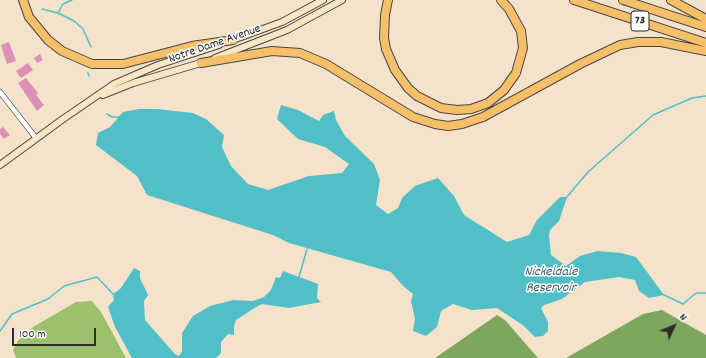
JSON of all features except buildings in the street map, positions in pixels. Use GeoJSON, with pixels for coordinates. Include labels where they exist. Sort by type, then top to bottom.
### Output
{"type":"FeatureCollection","features":[{"type":"Feature","properties":{"kind":"highway"},"geometry":{"type":"LineString","coordinates":[[23,0],[29,17],[48,40],[62,51],[92,64],[123,64],[192,46],[232,40]]}},
{"type":"Feature","properties":{"kind":"highway"},"geometry":{"type":"LineString","coordinates":[[388,0],[385,15],[384,38],[386,49],[395,70],[408,88],[417,96],[441,108],[457,110],[471,109],[488,103],[504,90],[516,74],[523,48],[521,31],[510,9],[501,0]]}},
{"type":"Feature","properties":{"kind":"highway","name":"73"},"geometry":{"type":"LineString","coordinates":[[574,0],[706,43]]}},
{"type":"Feature","properties":{"kind":"highway","name":"73"},"geometry":{"type":"LineString","coordinates":[[623,0],[706,28]]}},
{"type":"Feature","properties":{"kind":"highway"},"geometry":{"type":"LineString","coordinates":[[671,0],[706,19]]}},
{"type":"Feature","properties":{"kind":"highway"},"geometry":{"type":"LineString","coordinates":[[201,63],[272,52],[300,53],[326,64],[413,117],[435,124],[448,126],[462,124],[483,117],[580,64],[620,45],[649,41],[706,51]]}},
{"type":"Feature","properties":{"kind":"main road","name":"Notre Dame Avenue"},"geometry":{"type":"LineString","coordinates":[[0,165],[114,84],[136,74],[282,22],[323,0]]}},
{"type":"Feature","properties":{"kind":"main road","name":"Notre Dame Avenue"},"geometry":{"type":"LineString","coordinates":[[90,100],[133,83],[201,63],[287,30],[342,0]]}},
{"type":"Feature","properties":{"kind":"street"},"geometry":{"type":"LineString","coordinates":[[0,92],[36,138]]}},
{"type":"Feature","properties":{"kind":"green space"},"geometry":{"type":"Polygon","coordinates":[[[92,301],[101,312],[126,358],[16,358],[13,350],[19,339],[33,327],[76,302],[92,301]]]}},
{"type":"Feature","properties":{"kind":"green space"},"geometry":{"type":"Polygon","coordinates":[[[662,310],[706,335],[706,358],[566,358],[643,314],[662,310]]]}},
{"type":"Feature","properties":{"kind":"green space"},"geometry":{"type":"Polygon","coordinates":[[[497,315],[505,320],[538,358],[435,358],[497,315]]]}},
{"type":"Feature","properties":{"kind":"water","name":"Nickeldale Reservoir"},"geometry":{"type":"Polygon","coordinates":[[[281,105],[298,110],[319,121],[323,115],[334,111],[336,120],[345,136],[374,164],[380,180],[376,205],[388,214],[398,208],[402,198],[415,186],[438,178],[454,196],[464,215],[507,242],[529,235],[537,220],[560,197],[567,197],[559,221],[550,230],[551,255],[566,266],[580,256],[598,251],[621,253],[636,257],[664,295],[649,298],[639,291],[635,280],[619,277],[585,282],[562,299],[544,305],[541,308],[548,322],[548,331],[543,336],[535,337],[524,326],[497,308],[472,310],[453,304],[441,311],[437,327],[426,336],[413,331],[415,319],[411,301],[413,294],[403,286],[391,272],[289,243],[273,235],[147,195],[137,176],[96,145],[98,133],[110,127],[123,112],[139,109],[157,109],[193,113],[206,119],[224,135],[222,147],[231,166],[248,184],[268,190],[309,176],[342,173],[349,164],[325,147],[298,139],[277,119],[281,105]]]}},
{"type":"Feature","properties":{"kind":"water"},"geometry":{"type":"Polygon","coordinates":[[[134,268],[140,271],[140,278],[148,295],[144,301],[145,320],[175,354],[179,356],[182,351],[182,333],[193,316],[210,306],[233,300],[253,301],[264,297],[271,290],[276,277],[280,278],[283,271],[318,284],[317,298],[321,302],[289,308],[262,304],[256,307],[236,320],[234,335],[228,334],[221,342],[221,353],[216,358],[132,358],[115,327],[108,307],[114,300],[113,294],[121,288],[134,268]]]}},
{"type":"Feature","properties":{"kind":"waterway"},"geometry":{"type":"LineString","coordinates":[[58,13],[63,4],[72,0]]}},
{"type":"Feature","properties":{"kind":"waterway"},"geometry":{"type":"LineString","coordinates":[[42,9],[58,13],[74,21],[83,29],[91,47]]}},
{"type":"Feature","properties":{"kind":"waterway"},"geometry":{"type":"LineString","coordinates":[[566,198],[588,172],[653,115],[692,98],[706,96]]}},
{"type":"Feature","properties":{"kind":"waterway"},"geometry":{"type":"LineString","coordinates":[[107,114],[112,117],[120,117]]}},
{"type":"Feature","properties":{"kind":"waterway"},"geometry":{"type":"LineString","coordinates":[[299,277],[307,249]]}},
{"type":"Feature","properties":{"kind":"waterway"},"geometry":{"type":"LineString","coordinates":[[0,331],[12,314],[48,299],[64,286],[97,277],[113,294]]}},
{"type":"Feature","properties":{"kind":"waterway"},"geometry":{"type":"LineString","coordinates":[[662,294],[683,304],[696,293],[706,293]]}}]}
